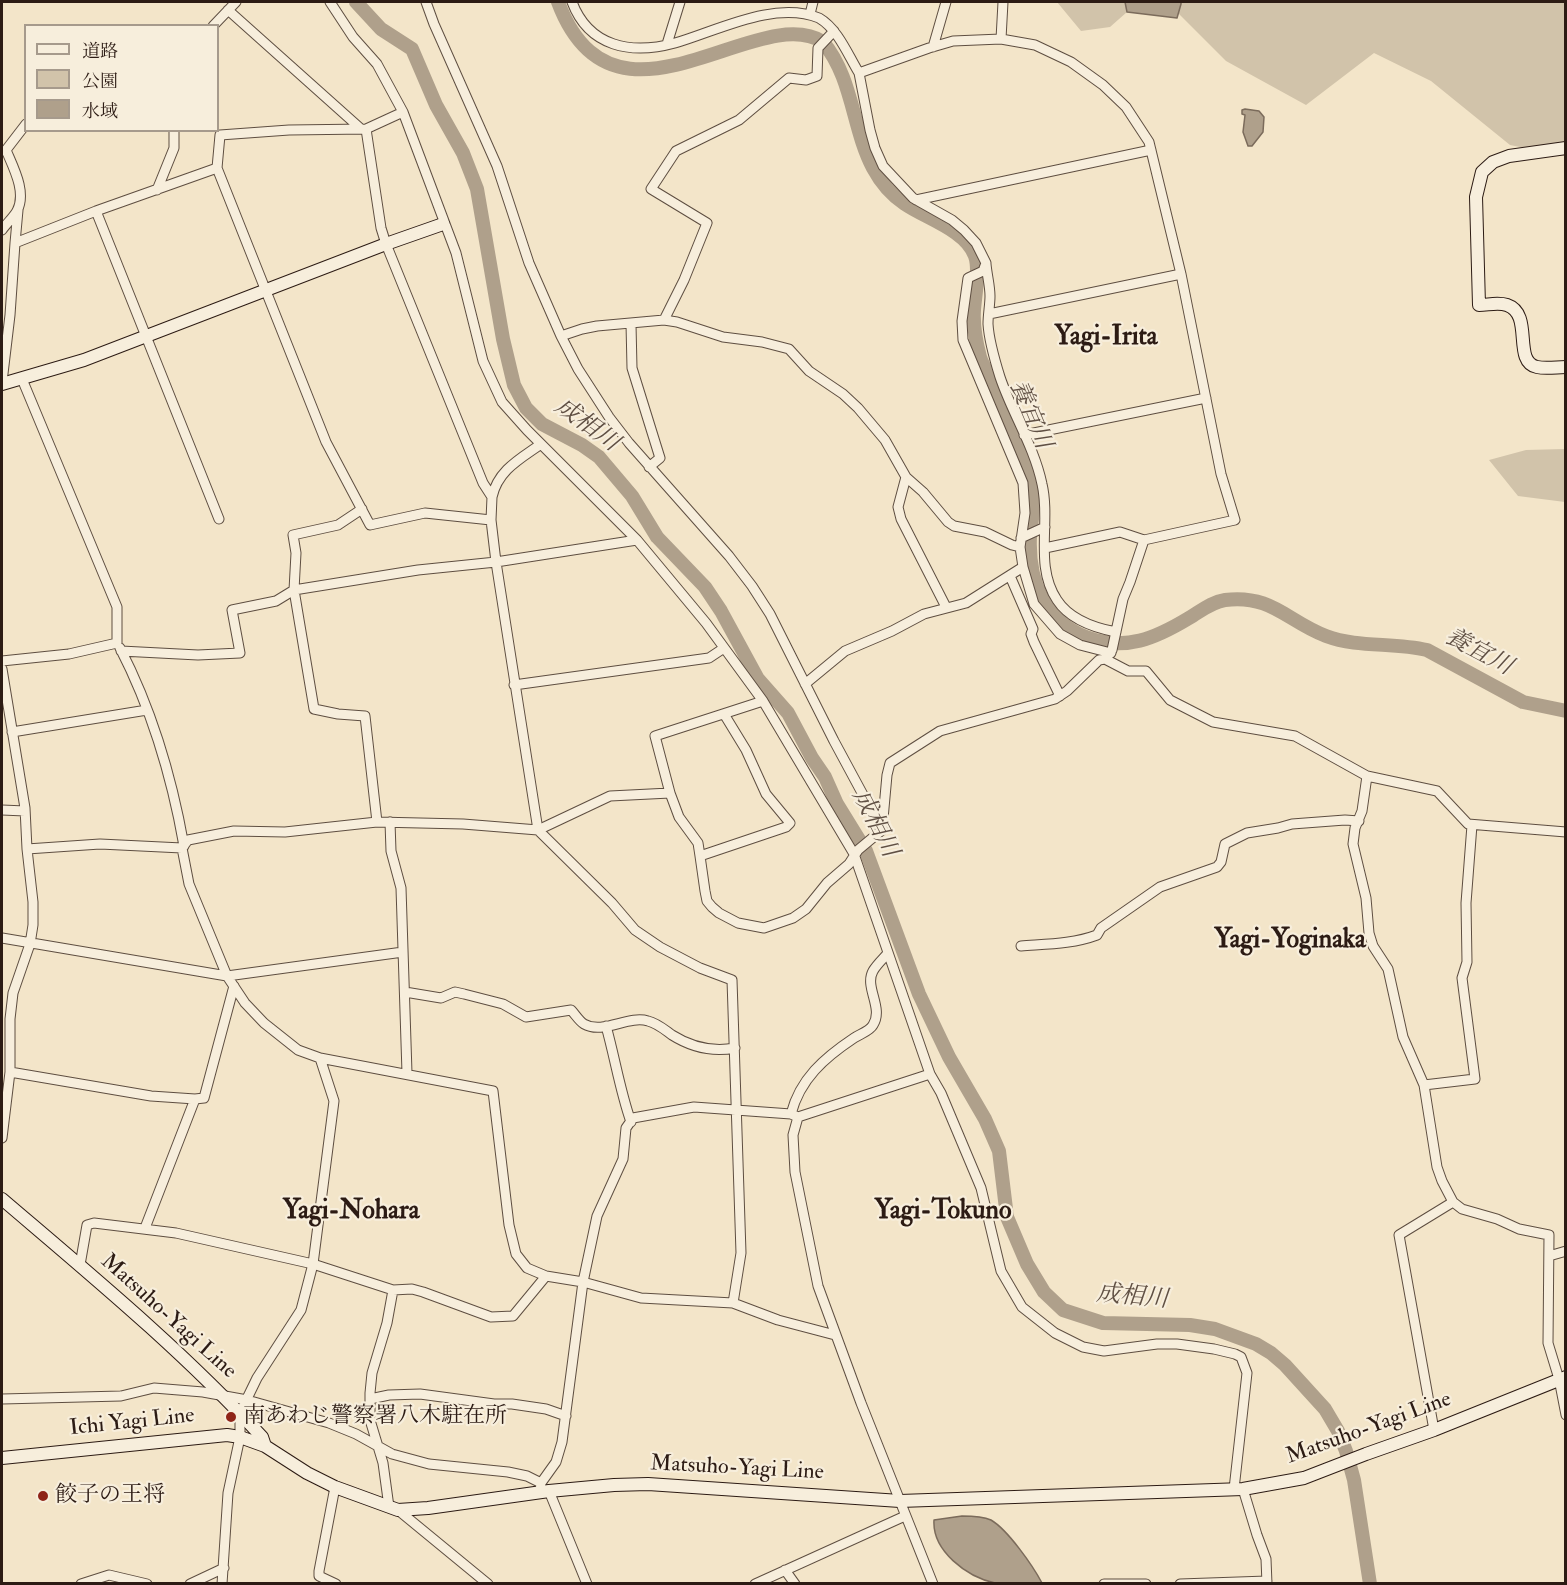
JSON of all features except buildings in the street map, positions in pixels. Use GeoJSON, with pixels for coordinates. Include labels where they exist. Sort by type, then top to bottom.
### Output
{"type":"FeatureCollection","features":[{"type":"Feature","properties":{"kind":"main road"},"geometry":{"type":"LineString","coordinates":[[1566,148],[1509,156],[1492,162],[1482,172],[1476,197],[1479,305],[1508,305],[1514,309],[1522,324],[1524,349],[1530,363],[1536,367],[1566,366]]}},
{"type":"Feature","properties":{"kind":"main road"},"geometry":{"type":"LineString","coordinates":[[2,383],[84,360],[443,224]]}},
{"type":"Feature","properties":{"kind":"main road","name":"Matsuho-Yagi Line"},"geometry":{"type":"LineString","coordinates":[[2,1199],[80,1265],[226,1398],[262,1437],[265,1446],[307,1473],[393,1509],[428,1508],[543,1489],[614,1485],[668,1484],[900,1501],[1239,1489],[1304,1478],[1563,1379]]}},
{"type":"Feature","properties":{"kind":"main road","name":"Ichi Yagi Line"},"geometry":{"type":"LineString","coordinates":[[2,1458],[227,1435],[265,1446]]}},
{"type":"Feature","properties":{"kind":"street"},"geometry":{"type":"LineString","coordinates":[[330,2],[353,37],[377,64],[403,112],[456,254],[483,361],[502,402],[637,540],[724,648],[763,701],[856,852],[930,1074],[946,1103],[981,1188],[1001,1271],[1022,1307],[1055,1333],[1083,1347],[1104,1351],[1156,1344],[1177,1344],[1224,1352],[1241,1357],[1245,1363],[1247,1373],[1239,1489],[1266,1559],[1267,1582],[1180,1584]]}},
{"type":"Feature","properties":{"kind":"street"},"geometry":{"type":"LineString","coordinates":[[426,2],[497,166],[529,263],[561,336],[609,417],[752,586],[770,614],[879,833]]}},
{"type":"Feature","properties":{"kind":"street"},"geometry":{"type":"LineString","coordinates":[[572,2],[582,22],[603,40],[616,46],[667,44],[753,14],[786,10],[810,14],[822,20],[834,31],[859,73],[864,107],[875,148],[883,166],[916,200],[951,220],[976,243],[985,267],[990,291],[989,334],[1000,377],[1039,469],[1043,486],[1044,548],[1052,592],[1058,602],[1080,620],[1116,632]]}},
{"type":"Feature","properties":{"kind":"street"},"geometry":{"type":"LineString","coordinates":[[667,44],[680,2]]}},
{"type":"Feature","properties":{"kind":"street"},"geometry":{"type":"LineString","coordinates":[[810,14],[813,2]]}},
{"type":"Feature","properties":{"kind":"street"},"geometry":{"type":"LineString","coordinates":[[933,47],[946,2]]}},
{"type":"Feature","properties":{"kind":"street"},"geometry":{"type":"LineString","coordinates":[[1001,39],[1003,2]]}},
{"type":"Feature","properties":{"kind":"street"},"geometry":{"type":"LineString","coordinates":[[215,24],[231,4],[363,128],[386,244],[483,483],[492,497]]}},
{"type":"Feature","properties":{"kind":"street"},"geometry":{"type":"LineString","coordinates":[[664,321],[708,223],[651,189],[676,151],[739,120],[789,78],[806,80],[817,76],[818,48],[834,31]]}},
{"type":"Feature","properties":{"kind":"street"},"geometry":{"type":"LineString","coordinates":[[859,73],[953,42],[1001,39],[1035,45],[1053,52],[1103,85],[1126,107],[1149,142],[1181,274],[1221,474],[1235,520],[1144,540],[1120,532],[1044,548]]}},
{"type":"Feature","properties":{"kind":"street"},"geometry":{"type":"LineString","coordinates":[[403,112],[363,128],[220,135],[217,168],[326,442],[370,525],[425,513],[491,520]]}},
{"type":"Feature","properties":{"kind":"street"},"geometry":{"type":"LineString","coordinates":[[2,383],[10,315],[19,186],[4,150],[24,126]]}},
{"type":"Feature","properties":{"kind":"street"},"geometry":{"type":"LineString","coordinates":[[157,190],[174,148],[174,132]]}},
{"type":"Feature","properties":{"kind":"street"},"geometry":{"type":"LineString","coordinates":[[916,200],[1151,150]]}},
{"type":"Feature","properties":{"kind":"street"},"geometry":{"type":"LineString","coordinates":[[15,243],[96,211],[217,168]]}},
{"type":"Feature","properties":{"kind":"street"},"geometry":{"type":"LineString","coordinates":[[2,230],[18,210]]}},
{"type":"Feature","properties":{"kind":"street"},"geometry":{"type":"LineString","coordinates":[[96,211],[219,519]]}},
{"type":"Feature","properties":{"kind":"street"},"geometry":{"type":"LineString","coordinates":[[985,267],[968,278],[962,321],[963,340],[1023,483],[1025,513],[1022,540],[1023,567],[1034,604],[1052,627],[1080,645],[1109,654],[1128,671],[1146,671],[1170,700],[1213,722],[1295,736],[1367,776],[1437,791],[1468,825],[1566,832]]}},
{"type":"Feature","properties":{"kind":"street"},"geometry":{"type":"LineString","coordinates":[[989,314],[1181,274]]}},
{"type":"Feature","properties":{"kind":"street"},"geometry":{"type":"LineString","coordinates":[[2,302],[10,315]]}},
{"type":"Feature","properties":{"kind":"street"},"geometry":{"type":"LineString","coordinates":[[561,336],[582,328],[664,321],[676,322],[723,337],[762,342],[789,349],[809,371],[843,394],[858,408],[885,440],[906,477],[923,492],[948,522],[954,526],[985,532],[1012,545],[1045,527]]}},
{"type":"Feature","properties":{"kind":"street"},"geometry":{"type":"LineString","coordinates":[[631,324],[632,368],[660,458],[649,466]]}},
{"type":"Feature","properties":{"kind":"street"},"geometry":{"type":"LineString","coordinates":[[22,379],[117,607],[119,647],[147,710],[169,776],[189,884],[227,976],[245,1004],[264,1023],[298,1050],[320,1058],[493,1091],[509,1225],[516,1254],[527,1268],[546,1276],[583,1282],[641,1298],[733,1304],[778,1320],[835,1335]]}},
{"type":"Feature","properties":{"kind":"street"},"geometry":{"type":"LineString","coordinates":[[1024,435],[1206,398]]}},
{"type":"Feature","properties":{"kind":"street"},"geometry":{"type":"LineString","coordinates":[[541,444],[514,462],[500,476],[492,497],[491,520],[514,685],[538,830],[612,903],[635,930],[660,947],[700,968],[732,980],[741,1253],[733,1304]]}},
{"type":"Feature","properties":{"kind":"street"},"geometry":{"type":"LineString","coordinates":[[906,477],[898,507],[901,519],[946,608]]}},
{"type":"Feature","properties":{"kind":"street"},"geometry":{"type":"LineString","coordinates":[[362,509],[339,525],[293,535],[296,553],[294,590],[314,709],[365,716],[377,822]]}},
{"type":"Feature","properties":{"kind":"street"},"geometry":{"type":"LineString","coordinates":[[2,660],[119,647],[198,655],[240,653],[232,610],[276,601],[294,590],[418,570],[496,562],[637,540]]}},
{"type":"Feature","properties":{"kind":"street"},"geometry":{"type":"LineString","coordinates":[[763,701],[655,736],[670,793],[679,817],[698,843],[707,901],[719,913],[738,923],[764,928],[793,918],[806,909],[826,883],[849,864],[856,852],[879,833],[890,763],[940,731],[1060,696],[1099,660],[1109,654],[1122,599],[1144,540]]}},
{"type":"Feature","properties":{"kind":"street"},"geometry":{"type":"LineString","coordinates":[[805,684],[845,651],[892,631],[924,614],[966,603],[1023,567]]}},
{"type":"Feature","properties":{"kind":"street"},"geometry":{"type":"LineString","coordinates":[[1010,576],[1033,629],[1031,634],[1034,642],[1060,696]]}},
{"type":"Feature","properties":{"kind":"street"},"geometry":{"type":"LineString","coordinates":[[514,685],[709,658],[724,648]]}},
{"type":"Feature","properties":{"kind":"street"},"geometry":{"type":"LineString","coordinates":[[2,669],[25,811],[33,897],[30,944],[13,993],[10,1019],[10,1072],[2,1138]]}},
{"type":"Feature","properties":{"kind":"street"},"geometry":{"type":"LineString","coordinates":[[12,732],[147,710]]}},
{"type":"Feature","properties":{"kind":"street"},"geometry":{"type":"LineString","coordinates":[[700,856],[786,827],[790,823],[766,795],[746,750],[724,714]]}},
{"type":"Feature","properties":{"kind":"street"},"geometry":{"type":"LineString","coordinates":[[1367,776],[1362,811],[1355,828],[1353,844],[1366,898],[1369,933],[1373,946],[1388,969],[1403,1037],[1424,1085],[1437,1167],[1453,1202],[1462,1209],[1497,1219],[1519,1229],[1549,1235],[1548,1343],[1563,1379],[1566,1415]]}},
{"type":"Feature","properties":{"kind":"street"},"geometry":{"type":"LineString","coordinates":[[183,847],[188,840],[234,831],[285,832],[377,822],[463,824],[538,830],[610,796],[670,793]]}},
{"type":"Feature","properties":{"kind":"street"},"geometry":{"type":"LineString","coordinates":[[2,810],[25,811]]}},
{"type":"Feature","properties":{"kind":"street"},"geometry":{"type":"LineString","coordinates":[[1021,946],[1086,939],[1097,935],[1101,928],[1160,887],[1217,867],[1221,862],[1225,844],[1247,833],[1292,824],[1359,821]]}},
{"type":"Feature","properties":{"kind":"street"},"geometry":{"type":"LineString","coordinates":[[390,822],[392,850],[401,888],[407,1073]]}},
{"type":"Feature","properties":{"kind":"street"},"geometry":{"type":"LineString","coordinates":[[1424,1085],[1475,1079],[1462,978],[1467,962],[1466,903],[1472,825]]}},
{"type":"Feature","properties":{"kind":"street"},"geometry":{"type":"LineString","coordinates":[[27,849],[100,844],[183,847]]}},
{"type":"Feature","properties":{"kind":"street"},"geometry":{"type":"LineString","coordinates":[[2,938],[227,976],[403,952]]}},
{"type":"Feature","properties":{"kind":"street"},"geometry":{"type":"LineString","coordinates":[[888,953],[873,971],[871,979],[877,1014],[873,1026],[824,1060],[797,1093],[794,1116],[795,1172],[818,1286],[933,1584]]}},
{"type":"Feature","properties":{"kind":"street"},"geometry":{"type":"LineString","coordinates":[[10,1072],[151,1096],[204,1098],[234,986]]}},
{"type":"Feature","properties":{"kind":"street"},"geometry":{"type":"LineString","coordinates":[[405,992],[441,998],[455,993],[464,994],[503,1004],[526,1017],[572,1010],[582,1023],[591,1026],[647,1020],[696,1046],[716,1050],[735,1048]]}},
{"type":"Feature","properties":{"kind":"street"},"geometry":{"type":"LineString","coordinates":[[606,1026],[622,1096],[631,1122]]}},
{"type":"Feature","properties":{"kind":"street"},"geometry":{"type":"LineString","coordinates":[[222,1584],[228,1493],[240,1437],[240,1413],[257,1378],[301,1310],[313,1264],[334,1101],[320,1058]]}},
{"type":"Feature","properties":{"kind":"street"},"geometry":{"type":"LineString","coordinates":[[543,1489],[556,1462],[566,1416],[583,1282],[597,1216],[623,1159],[626,1128],[633,1118],[694,1107],[794,1116],[930,1074]]}},
{"type":"Feature","properties":{"kind":"street"},"geometry":{"type":"LineString","coordinates":[[144,1228],[195,1099]]}},
{"type":"Feature","properties":{"kind":"street"},"geometry":{"type":"LineString","coordinates":[[1434,1430],[1399,1236],[1453,1202]]}},
{"type":"Feature","properties":{"kind":"street"},"geometry":{"type":"LineString","coordinates":[[80,1265],[87,1225],[94,1223],[176,1233],[313,1264],[393,1290],[412,1289],[423,1292],[491,1317],[513,1316],[546,1276]]}},
{"type":"Feature","properties":{"kind":"street"},"geometry":{"type":"LineString","coordinates":[[1549,1256],[1566,1251]]}},
{"type":"Feature","properties":{"kind":"street"},"geometry":{"type":"LineString","coordinates":[[393,1290],[387,1323],[372,1373],[370,1399],[370,1420],[384,1463],[393,1509],[476,1579],[488,1584]]}},
{"type":"Feature","properties":{"kind":"street"},"geometry":{"type":"LineString","coordinates":[[2,1400],[121,1396],[154,1388],[202,1392],[247,1400],[329,1423],[392,1454],[429,1464],[527,1476],[543,1489],[587,1584]]}},
{"type":"Feature","properties":{"kind":"street"},"geometry":{"type":"LineString","coordinates":[[370,1399],[389,1395],[420,1394],[546,1409],[566,1416]]}},
{"type":"Feature","properties":{"kind":"street"},"geometry":{"type":"LineString","coordinates":[[336,1487],[319,1576],[336,1584]]}},
{"type":"Feature","properties":{"kind":"street"},"geometry":{"type":"LineString","coordinates":[[755,1584],[905,1516]]}},
{"type":"Feature","properties":{"kind":"street"},"geometry":{"type":"LineString","coordinates":[[190,1584],[224,1568]]}},
{"type":"Feature","properties":{"kind":"street"},"geometry":{"type":"LineString","coordinates":[[786,1570],[795,1584]]}},
{"type":"Feature","properties":{"kind":"street"},"geometry":{"type":"LineString","coordinates":[[81,1584],[110,1575],[147,1584]]}},
{"type":"Feature","properties":{"kind":"street"},"geometry":{"type":"LineString","coordinates":[[1104,1584],[1146,1584]]}},
{"type":"Feature","properties":{"kind":"green space"},"geometry":{"type":"Polygon","coordinates":[[[1057,2],[1125,2],[1127,12],[1110,27],[1081,31],[1057,2]]]}},
{"type":"Feature","properties":{"kind":"green space"},"geometry":{"type":"Polygon","coordinates":[[[1167,2],[1565,2],[1565,156],[1510,145],[1431,81],[1374,53],[1306,105],[1226,61],[1167,2]]]}},
{"type":"Feature","properties":{"kind":"green space"},"geometry":{"type":"Polygon","coordinates":[[[1565,449],[1565,502],[1518,496],[1489,460],[1526,450],[1565,449]]]}},
{"type":"Feature","properties":{"kind":"water"},"geometry":{"type":"Polygon","coordinates":[[[1125,2],[1181,2],[1181,4],[1177,18],[1127,12],[1125,2]]]}},
{"type":"Feature","properties":{"kind":"water"},"geometry":{"type":"Polygon","coordinates":[[[1242,110],[1259,111],[1264,117],[1263,132],[1252,146],[1248,146],[1243,132],[1245,115],[1242,114],[1242,110]]]}},
{"type":"Feature","properties":{"kind":"water"},"geometry":{"type":"Polygon","coordinates":[[[962,1516],[984,1518],[998,1525],[1020,1549],[1042,1583],[995,1583],[973,1575],[953,1561],[939,1542],[934,1520],[962,1516]]]}},
{"type":"Feature","properties":{"kind":"waterway","name":"成相川"},"geometry":{"type":"LineString","coordinates":[[356,2],[381,29],[412,49],[436,105],[463,153],[477,189],[503,339],[514,385],[526,408],[542,424],[582,445],[599,457],[632,496],[657,537],[705,587],[721,611],[758,679],[788,713],[825,777],[837,804],[866,851],[919,994],[949,1057],[985,1119],[999,1151],[1007,1217],[1027,1264],[1044,1292],[1063,1310],[1103,1323],[1190,1325],[1215,1329],[1256,1344],[1285,1365],[1325,1409],[1346,1451],[1354,1480],[1370,1584]]}},
{"type":"Feature","properties":{"kind":"waterway","name":"養宜川"},"geometry":{"type":"LineString","coordinates":[[558,2],[583,45],[614,65],[649,69],[687,62],[762,39],[795,34],[823,42],[841,71],[866,153],[879,179],[900,200],[963,239],[975,256],[977,275],[974,328],[981,360],[1025,463],[1032,485],[1030,537],[1032,569],[1049,610],[1071,630],[1100,641],[1114,643],[1140,641],[1164,632],[1220,601],[1241,599],[1255,601],[1279,610],[1313,630],[1338,640],[1427,650],[1523,702],[1566,711]]}},
{"type":"Feature","properties":{"kind":"place","name":"南あわじ警察署八木駐在所"},"geometry":{"type":"Point","coordinates":[231,1417]}},
{"type":"Feature","properties":{"kind":"place","name":"餃子の王将"},"geometry":{"type":"Point","coordinates":[43,1496]}},
{"type":"Feature","properties":{"kind":"district","name":"Yagi-Irita"},"geometry":{"type":"Point","coordinates":[1106,338]}},
{"type":"Feature","properties":{"kind":"district","name":"Yagi-Yoginaka"},"geometry":{"type":"Point","coordinates":[1290,941]}},
{"type":"Feature","properties":{"kind":"district","name":"Yagi-Nohara"},"geometry":{"type":"Point","coordinates":[351,1212]}},
{"type":"Feature","properties":{"kind":"district","name":"Yagi-Tokuno"},"geometry":{"type":"Point","coordinates":[943,1212]}}]}
